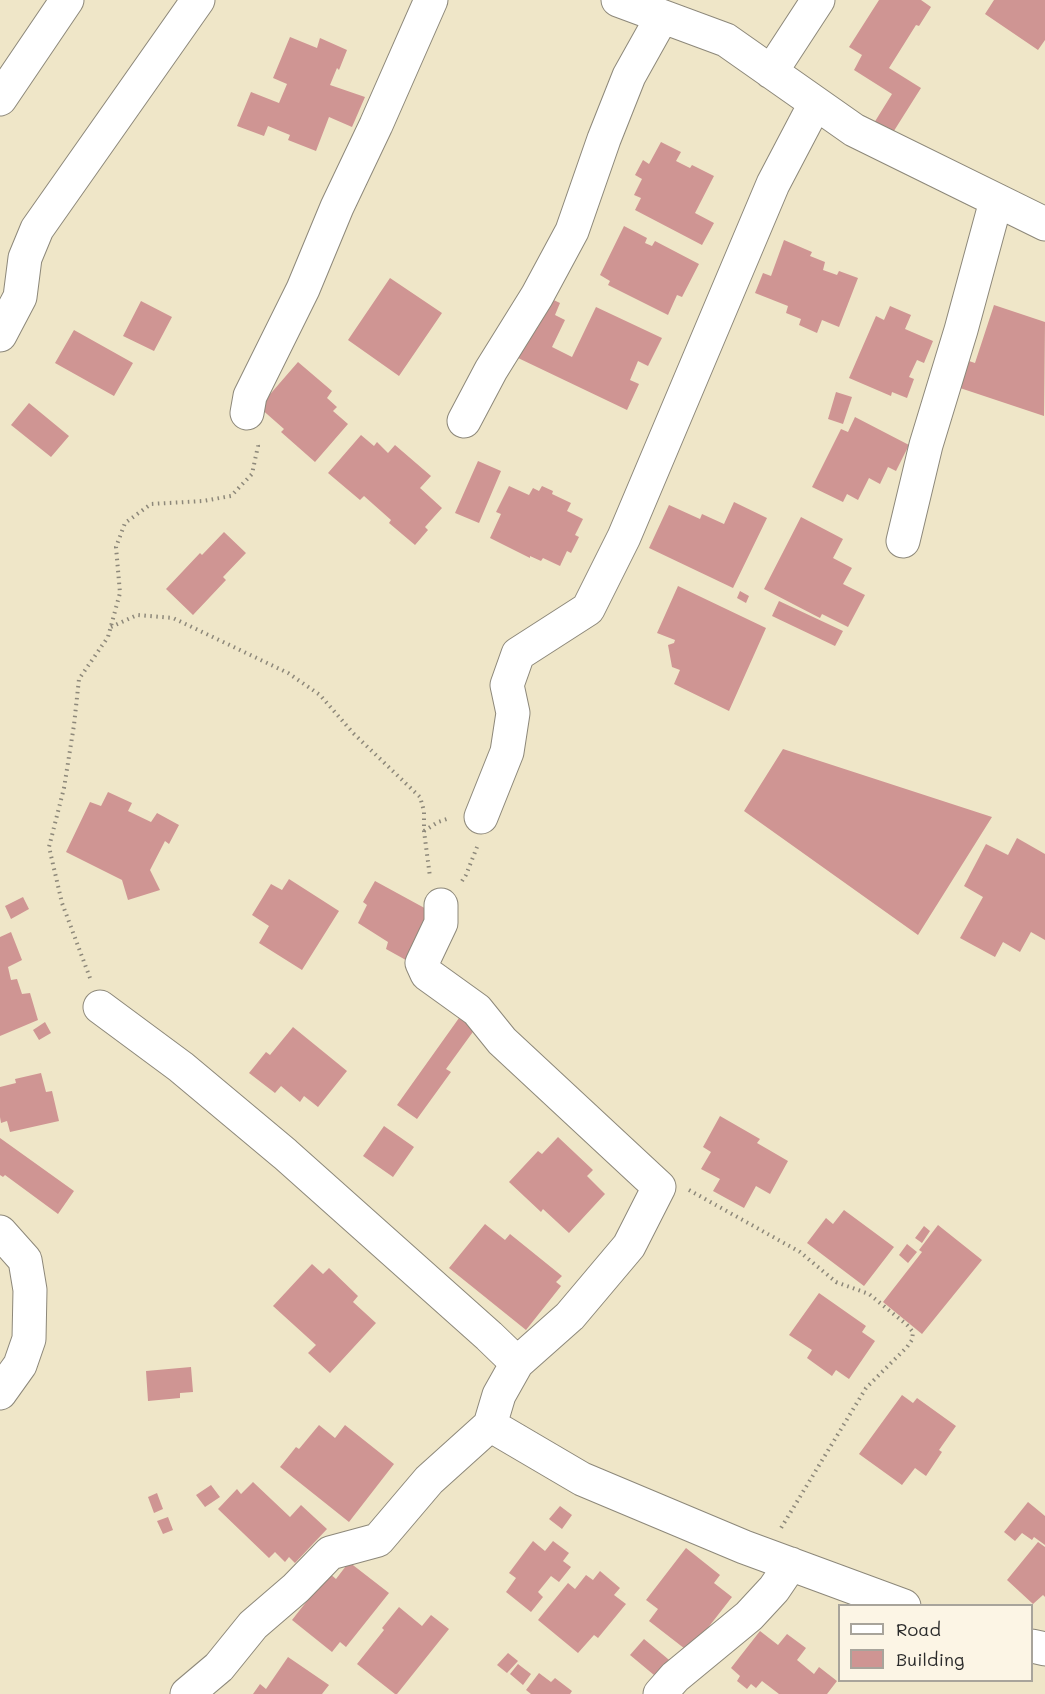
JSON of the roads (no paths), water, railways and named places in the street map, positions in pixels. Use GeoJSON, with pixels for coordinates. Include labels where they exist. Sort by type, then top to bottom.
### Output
{"type":"FeatureCollection","features":[{"type":"Feature","properties":{"kind":"street"},"geometry":{"type":"LineString","coordinates":[[0,99],[67,0]]}},
{"type":"Feature","properties":{"kind":"street"},"geometry":{"type":"LineString","coordinates":[[0,335],[20,297],[25,258],[37,229],[198,0]]}},
{"type":"Feature","properties":{"kind":"street"},"geometry":{"type":"LineString","coordinates":[[247,413],[249,396],[303,289],[430,0]]}},
{"type":"Feature","properties":{"kind":"street"},"geometry":{"type":"LineString","coordinates":[[618,0],[726,40],[854,130],[1045,224]]}},
{"type":"Feature","properties":{"kind":"street"},"geometry":{"type":"LineString","coordinates":[[771,72],[818,0]]}},
{"type":"Feature","properties":{"kind":"street"},"geometry":{"type":"LineString","coordinates":[[464,421],[572,231],[629,76],[662,17]]}},
{"type":"Feature","properties":{"kind":"street"},"geometry":{"type":"LineString","coordinates":[[481,818],[507,752],[513,713],[507,685],[518,654],[588,609],[624,537],[773,184],[815,104]]}},
{"type":"Feature","properties":{"kind":"street"},"geometry":{"type":"LineString","coordinates":[[903,541],[926,445],[961,330],[996,201]]}},
{"type":"Feature","properties":{"kind":"street"},"geometry":{"type":"LineString","coordinates":[[187,1694],[219,1667],[253,1625],[296,1588],[330,1553],[378,1540],[429,1480],[489,1425],[499,1395],[517,1363],[570,1316],[629,1246],[659,1187],[502,1041],[477,1010],[427,974],[422,963],[441,923],[441,905]]}},
{"type":"Feature","properties":{"kind":"street"},"geometry":{"type":"LineString","coordinates":[[100,1007],[181,1067],[285,1154],[517,1363]]}},
{"type":"Feature","properties":{"kind":"street"},"geometry":{"type":"LineString","coordinates":[[0,1232],[25,1260],[30,1290],[29,1339],[20,1365],[0,1393]]}},
{"type":"Feature","properties":{"kind":"street"},"geometry":{"type":"LineString","coordinates":[[489,1425],[582,1479],[779,1560],[901,1604]]}},
{"type":"Feature","properties":{"kind":"street"},"geometry":{"type":"LineString","coordinates":[[660,1694],[675,1677],[749,1616],[774,1589],[779,1560]]}}]}
